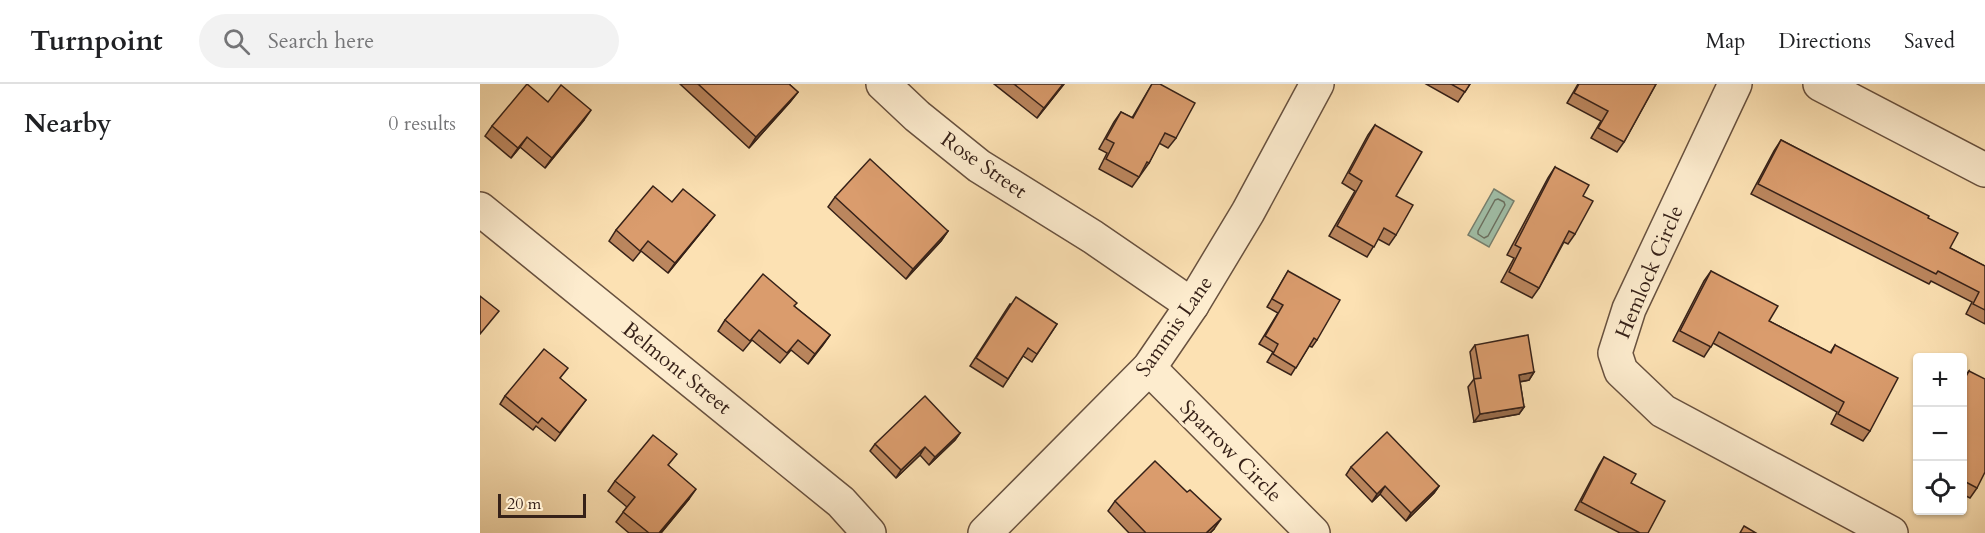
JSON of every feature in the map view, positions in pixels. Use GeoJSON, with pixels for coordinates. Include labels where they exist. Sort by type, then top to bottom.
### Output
{"type":"FeatureCollection","features":[{"type":"Feature","properties":{"kind":"street","name":"Rose Street"},"geometry":{"type":"LineString","coordinates":[[883,84],[917,116],[979,166],[1093,237],[1192,305]]}},
{"type":"Feature","properties":{"kind":"street","name":"Sammis Lane"},"geometry":{"type":"LineString","coordinates":[[986,533],[1149,368],[1192,305],[1248,212],[1317,84]]}},
{"type":"Feature","properties":{"kind":"street","name":"Hemlock Circle"},"geometry":{"type":"LineString","coordinates":[[1735,84],[1629,309],[1615,352],[1621,371],[1664,411],[1891,533]]}},
{"type":"Feature","properties":{"kind":"street"},"geometry":{"type":"LineString","coordinates":[[1820,84],[1985,170]]}},
{"type":"Feature","properties":{"kind":"street","name":"Belmont Street"},"geometry":{"type":"LineString","coordinates":[[480,209],[841,502],[869,533]]}},
{"type":"Feature","properties":{"kind":"street","name":"Sparrow Circle"},"geometry":{"type":"LineString","coordinates":[[1149,368],[1313,533]]}},
{"type":"Feature","properties":{"kind":"water"},"geometry":{"type":"Polygon","coordinates":[[[1494,189],[1514,201],[1489,247],[1468,235],[1494,189]]]}},
{"type":"Feature","properties":{"kind":"building"},"geometry":{"type":"Polygon","coordinates":[[[527,84],[548,102],[561,85],[591,110],[552,158],[527,137],[518,148],[492,126],[527,84]]]}},
{"type":"Feature","properties":{"kind":"building"},"geometry":{"type":"Polygon","coordinates":[[[698,84],[789,84],[798,92],[756,137],[698,84]]]}},
{"type":"Feature","properties":{"kind":"building"},"geometry":{"type":"Polygon","coordinates":[[[1014,84],[1063,84],[1044,108],[1014,84]]]}},
{"type":"Feature","properties":{"kind":"building"},"geometry":{"type":"Polygon","coordinates":[[[1152,84],[1160,84],[1195,103],[1176,138],[1165,133],[1139,177],[1106,159],[1114,143],[1106,139],[1121,112],[1133,118],[1152,84]]]}},
{"type":"Feature","properties":{"kind":"building"},"geometry":{"type":"Polygon","coordinates":[[[1451,84],[1470,84],[1465,92],[1451,84]]]}},
{"type":"Feature","properties":{"kind":"building"},"geometry":{"type":"Polygon","coordinates":[[[1579,84],[1656,84],[1624,142],[1598,128],[1608,111],[1574,93],[1579,84]]]}},
{"type":"Feature","properties":{"kind":"building"},"geometry":{"type":"Polygon","coordinates":[[[1375,125],[1422,152],[1396,196],[1413,205],[1396,235],[1384,228],[1374,247],[1337,226],[1362,181],[1349,173],[1375,125]]]}},
{"type":"Feature","properties":{"kind":"building"},"geometry":{"type":"Polygon","coordinates":[[[1781,140],[1958,233],[1950,248],[1985,266],[1985,310],[1973,304],[1979,292],[1938,271],[1936,274],[1758,184],[1781,140]]]}},
{"type":"Feature","properties":{"kind":"building"},"geometry":{"type":"Polygon","coordinates":[[[870,159],[948,231],[913,269],[835,197],[870,159]]]}},
{"type":"Feature","properties":{"kind":"building"},"geometry":{"type":"Polygon","coordinates":[[[1555,167],[1589,185],[1583,196],[1593,201],[1575,234],[1569,231],[1539,288],[1509,272],[1521,248],[1515,245],[1555,167]]]}},
{"type":"Feature","properties":{"kind":"building"},"geometry":{"type":"Polygon","coordinates":[[[653,186],[672,202],[683,189],[715,215],[675,263],[648,241],[640,251],[616,230],[653,186]]]}},
{"type":"Feature","properties":{"kind":"building"},"geometry":{"type":"Polygon","coordinates":[[[1288,271],[1340,300],[1317,340],[1314,338],[1296,368],[1273,354],[1278,344],[1265,336],[1283,305],[1272,299],[1288,271]]]}},
{"type":"Feature","properties":{"kind":"building"},"geometry":{"type":"Polygon","coordinates":[[[1711,271],[1778,306],[1769,321],[1831,353],[1835,345],[1898,378],[1870,431],[1838,414],[1844,402],[1719,332],[1711,347],[1680,331],[1711,271]]]}},
{"type":"Feature","properties":{"kind":"building"},"geometry":{"type":"Polygon","coordinates":[[[763,274],[797,303],[794,306],[830,335],[815,354],[798,340],[787,353],[759,330],[750,341],[725,320],[763,274]]]}},
{"type":"Feature","properties":{"kind":"building"},"geometry":{"type":"Polygon","coordinates":[[[480,296],[499,311],[480,334],[480,296]]]}},
{"type":"Feature","properties":{"kind":"building"},"geometry":{"type":"Polygon","coordinates":[[[1016,297],[1057,324],[1037,354],[1028,348],[1008,379],[976,358],[1016,297]]]}},
{"type":"Feature","properties":{"kind":"building"},"geometry":{"type":"Polygon","coordinates":[[[1528,335],[1534,372],[1519,375],[1524,407],[1480,414],[1474,379],[1481,378],[1475,345],[1528,335]]]}},
{"type":"Feature","properties":{"kind":"building"},"geometry":{"type":"Polygon","coordinates":[[[544,349],[568,368],[560,378],[586,400],[560,433],[542,418],[538,423],[505,396],[544,349]]]}},
{"type":"Feature","properties":{"kind":"building"},"geometry":{"type":"Polygon","coordinates":[[[1969,371],[1985,379],[1985,472],[1977,488],[1967,483],[1967,374],[1969,371]]]}},
{"type":"Feature","properties":{"kind":"building"},"geometry":{"type":"Polygon","coordinates":[[[925,396],[960,433],[935,457],[925,447],[901,470],[875,444],[925,396]]]}},
{"type":"Feature","properties":{"kind":"building"},"geometry":{"type":"Polygon","coordinates":[[[1387,432],[1439,486],[1411,513],[1385,486],[1377,494],[1351,467],[1387,432]]]}},
{"type":"Feature","properties":{"kind":"building"},"geometry":{"type":"Polygon","coordinates":[[[653,435],[677,454],[668,465],[696,489],[659,533],[649,533],[623,512],[635,497],[615,481],[653,435]]]}},
{"type":"Feature","properties":{"kind":"building"},"geometry":{"type":"Polygon","coordinates":[[[1604,457],[1636,474],[1631,483],[1665,501],[1648,533],[1640,533],[1581,502],[1604,457]]]}},
{"type":"Feature","properties":{"kind":"building"},"geometry":{"type":"Polygon","coordinates":[[[1155,461],[1187,492],[1190,490],[1221,519],[1206,533],[1146,533],[1115,501],[1155,461]]]}},
{"type":"Feature","properties":{"kind":"building"},"geometry":{"type":"Polygon","coordinates":[[[1744,526],[1756,533],[1740,533],[1744,526]]]}}]}
